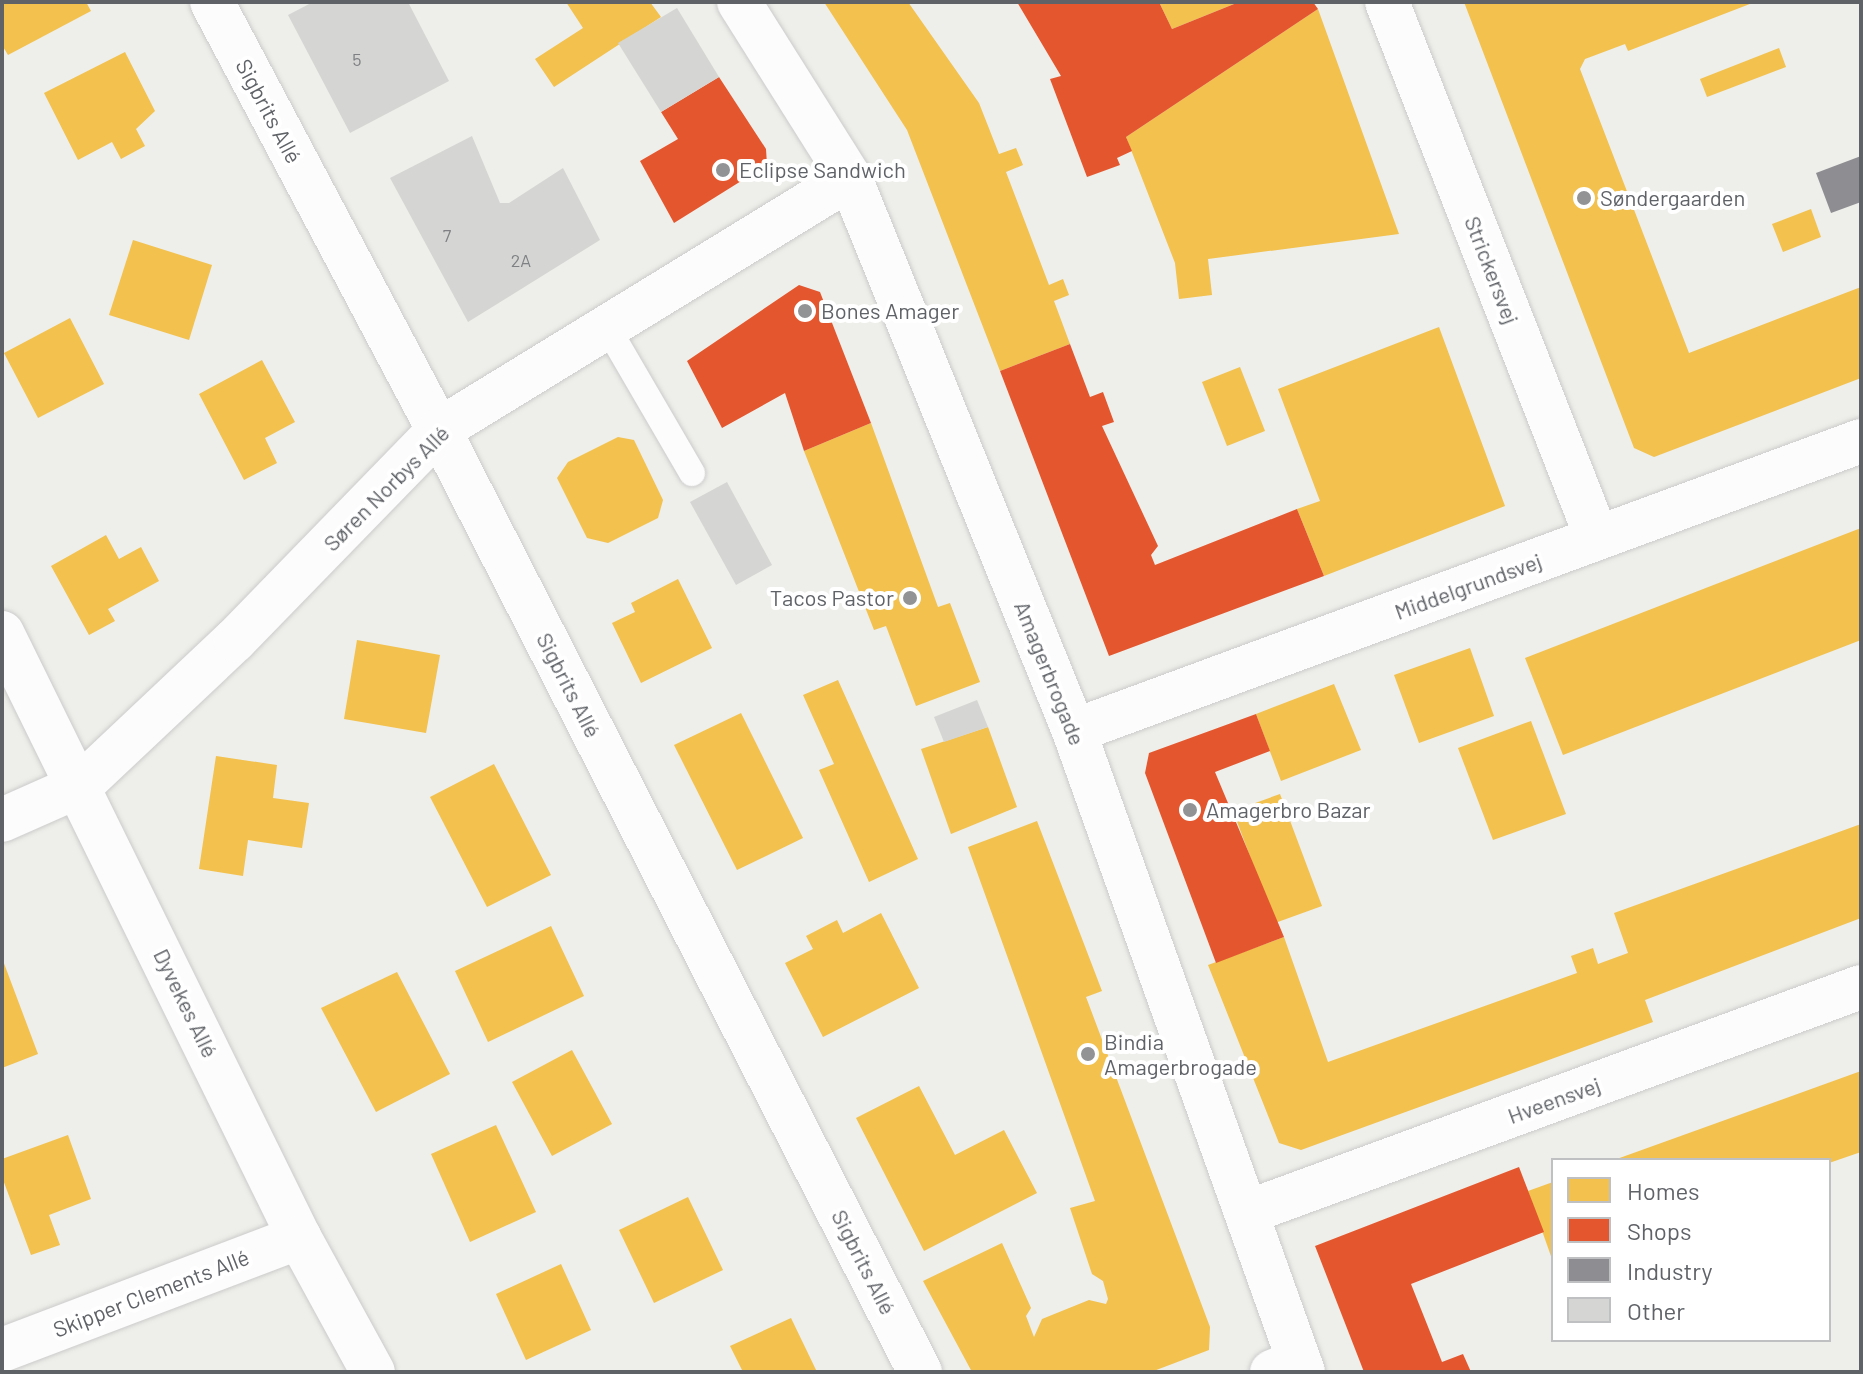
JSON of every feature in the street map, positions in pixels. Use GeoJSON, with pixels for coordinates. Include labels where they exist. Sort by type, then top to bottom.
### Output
{"type":"FeatureCollection","features":[{"type":"Feature","properties":{"kind":"street","name":"Sigbrits Allé"},"geometry":{"type":"LineString","coordinates":[[212,2],[439,430],[920,1372]]}},
{"type":"Feature","properties":{"kind":"street","name":"Amagerbrogade"},"geometry":{"type":"LineString","coordinates":[[739,2],[850,178],[1074,731],[1248,1212],[1291,1368]]}},
{"type":"Feature","properties":{"kind":"street","name":"Strickersvej"},"geometry":{"type":"LineString","coordinates":[[1387,2],[1597,538]]}},
{"type":"Feature","properties":{"kind":"street","name":"Søren Norbys Allé"},"geometry":{"type":"LineString","coordinates":[[2,820],[81,785],[235,640],[439,430],[850,178]]}},
{"type":"Feature","properties":{"kind":"street","name":"Middelgrundsvej"},"geometry":{"type":"LineString","coordinates":[[1074,731],[1861,441]]}},
{"type":"Feature","properties":{"kind":"street","name":"Dyvekes Allé"},"geometry":{"type":"LineString","coordinates":[[2,633],[81,785],[299,1237],[373,1372]]}},
{"type":"Feature","properties":{"kind":"street","name":"Hveensvej"},"geometry":{"type":"LineString","coordinates":[[1248,1212],[1861,987]]}},
{"type":"Feature","properties":{"kind":"street","name":"Skipper Clements Allé"},"geometry":{"type":"LineString","coordinates":[[2,1350],[299,1237]]}},
{"type":"Feature","properties":{"kind":"lane"},"geometry":{"type":"LineString","coordinates":[[607,327],[692,473]]}},
{"type":"Feature","properties":{"kind":"building: Homes"},"geometry":{"type":"Polygon","coordinates":[[[2,2],[86,2],[91,11],[8,55],[2,45],[2,2]]]}},
{"type":"Feature","properties":{"kind":"building: Homes"},"geometry":{"type":"Polygon","coordinates":[[[566,2],[650,2],[661,17],[554,87],[535,59],[583,28],[566,2]]]}},
{"type":"Feature","properties":{"kind":"building: Homes"},"geometry":{"type":"Polygon","coordinates":[[[824,2],[908,2],[979,103],[999,154],[1016,148],[1023,165],[1006,172],[1049,285],[1063,279],[1069,295],[1054,301],[1070,344],[1000,371],[907,130],[824,2]]]}},
{"type":"Feature","properties":{"kind":"building: Homes"},"geometry":{"type":"Polygon","coordinates":[[[1159,2],[1239,2],[1172,29],[1159,2]]]}},
{"type":"Feature","properties":{"kind":"building: Homes","name":"Søndergaarden"},"geometry":{"type":"Polygon","coordinates":[[[1464,2],[1755,2],[1628,51],[1625,44],[1585,59],[1580,69],[1689,353],[1861,287],[1861,378],[1654,457],[1634,448],[1464,2]]]}},
{"type":"Feature","properties":{"kind":"building: Homes"},"geometry":{"type":"Polygon","coordinates":[[[1318,9],[1399,234],[1208,259],[1212,295],[1179,299],[1175,263],[1126,137],[1318,9]]]}},
{"type":"Feature","properties":{"kind":"building: Homes"},"geometry":{"type":"Polygon","coordinates":[[[1779,48],[1786,67],[1707,97],[1700,79],[1779,48]]]}},
{"type":"Feature","properties":{"kind":"building: Homes"},"geometry":{"type":"Polygon","coordinates":[[[125,52],[155,111],[136,129],[145,146],[121,159],[112,142],[78,160],[44,93],[125,52]]]}},
{"type":"Feature","properties":{"kind":"building: Homes"},"geometry":{"type":"Polygon","coordinates":[[[1811,209],[1821,237],[1783,252],[1772,224],[1811,209]]]}},
{"type":"Feature","properties":{"kind":"building: Homes"},"geometry":{"type":"Polygon","coordinates":[[[133,240],[212,265],[189,340],[109,315],[133,240]]]}},
{"type":"Feature","properties":{"kind":"building: Homes"},"geometry":{"type":"Polygon","coordinates":[[[70,318],[104,384],[38,418],[4,353],[70,318]]]}},
{"type":"Feature","properties":{"kind":"building: Homes"},"geometry":{"type":"Polygon","coordinates":[[[1439,327],[1505,506],[1324,576],[1297,509],[1320,501],[1278,389],[1439,327]]]}},
{"type":"Feature","properties":{"kind":"building: Homes"},"geometry":{"type":"Polygon","coordinates":[[[262,360],[295,422],[265,438],[277,463],[244,480],[199,394],[262,360]]]}},
{"type":"Feature","properties":{"kind":"building: Homes"},"geometry":{"type":"Polygon","coordinates":[[[1240,367],[1265,431],[1227,446],[1202,382],[1240,367]]]}},
{"type":"Feature","properties":{"kind":"building: Homes"},"geometry":{"type":"Polygon","coordinates":[[[871,423],[938,607],[950,603],[980,682],[916,706],[886,626],[874,630],[804,451],[871,423]]]}},
{"type":"Feature","properties":{"kind":"building: Homes"},"geometry":{"type":"Polygon","coordinates":[[[618,437],[634,440],[663,500],[658,518],[608,543],[587,538],[557,478],[568,462],[618,437]]]}},
{"type":"Feature","properties":{"kind":"building: Homes"},"geometry":{"type":"Polygon","coordinates":[[[1861,528],[1861,640],[1563,755],[1525,658],[1861,528]]]}},
{"type":"Feature","properties":{"kind":"building: Homes"},"geometry":{"type":"Polygon","coordinates":[[[106,535],[119,559],[141,547],[159,581],[108,609],[115,621],[89,635],[51,566],[106,535]]]}},
{"type":"Feature","properties":{"kind":"building: Homes"},"geometry":{"type":"Polygon","coordinates":[[[678,579],[712,648],[641,683],[612,623],[635,612],[631,603],[678,579]]]}},
{"type":"Feature","properties":{"kind":"building: Homes"},"geometry":{"type":"Polygon","coordinates":[[[357,640],[440,655],[426,733],[344,719],[357,640]]]}},
{"type":"Feature","properties":{"kind":"building: Homes"},"geometry":{"type":"Polygon","coordinates":[[[1470,648],[1494,716],[1419,743],[1394,675],[1470,648]]]}},
{"type":"Feature","properties":{"kind":"building: Homes"},"geometry":{"type":"Polygon","coordinates":[[[838,680],[918,859],[869,882],[819,770],[834,764],[803,695],[838,680]]]}},
{"type":"Feature","properties":{"kind":"building: Homes"},"geometry":{"type":"Polygon","coordinates":[[[1334,684],[1361,750],[1281,781],[1256,714],[1334,684]]]}},
{"type":"Feature","properties":{"kind":"building: Homes"},"geometry":{"type":"Polygon","coordinates":[[[741,713],[803,838],[737,870],[674,745],[741,713]]]}},
{"type":"Feature","properties":{"kind":"building: Homes"},"geometry":{"type":"Polygon","coordinates":[[[1531,721],[1566,814],[1493,840],[1458,748],[1531,721]]]}},
{"type":"Feature","properties":{"kind":"building: Homes"},"geometry":{"type":"Polygon","coordinates":[[[988,727],[1017,807],[951,834],[921,749],[988,727]]]}},
{"type":"Feature","properties":{"kind":"building: Homes"},"geometry":{"type":"Polygon","coordinates":[[[216,756],[277,765],[273,798],[309,803],[302,848],[248,840],[243,876],[199,869],[216,756]]]}},
{"type":"Feature","properties":{"kind":"building: Homes"},"geometry":{"type":"Polygon","coordinates":[[[494,764],[551,875],[487,907],[430,797],[494,764]]]}},
{"type":"Feature","properties":{"kind":"building: Homes"},"geometry":{"type":"Polygon","coordinates":[[[1280,794],[1322,906],[1275,923],[1233,811],[1280,794]]]}},
{"type":"Feature","properties":{"kind":"building: Homes"},"geometry":{"type":"Polygon","coordinates":[[[1037,821],[1102,991],[1086,997],[1210,1327],[1209,1350],[1151,1372],[972,1372],[923,1281],[1002,1243],[1031,1308],[1026,1316],[1034,1337],[1042,1319],[1089,1300],[1106,1304],[1108,1299],[1103,1281],[1092,1274],[1070,1208],[1095,1201],[968,847],[1037,821]]]}},
{"type":"Feature","properties":{"kind":"building: Homes"},"geometry":{"type":"Polygon","coordinates":[[[1861,824],[1861,918],[1645,1000],[1653,1022],[1301,1150],[1279,1143],[1208,965],[1284,937],[1328,1062],[1577,973],[1571,956],[1593,948],[1598,964],[1628,953],[1614,913],[1861,824]]]}},
{"type":"Feature","properties":{"kind":"building: Homes"},"geometry":{"type":"Polygon","coordinates":[[[881,913],[919,988],[823,1037],[785,963],[813,949],[806,936],[837,920],[843,933],[881,913]]]}},
{"type":"Feature","properties":{"kind":"building: Homes"},"geometry":{"type":"Polygon","coordinates":[[[551,926],[584,996],[488,1042],[455,971],[551,926]]]}},
{"type":"Feature","properties":{"kind":"building: Homes"},"geometry":{"type":"Polygon","coordinates":[[[2,958],[38,1054],[2,1068],[2,958]]]}},
{"type":"Feature","properties":{"kind":"building: Homes"},"geometry":{"type":"Polygon","coordinates":[[[397,972],[450,1074],[376,1112],[321,1008],[397,972]]]}},
{"type":"Feature","properties":{"kind":"building: Homes"},"geometry":{"type":"Polygon","coordinates":[[[572,1050],[612,1124],[552,1156],[512,1082],[572,1050]]]}},
{"type":"Feature","properties":{"kind":"building: Homes"},"geometry":{"type":"Polygon","coordinates":[[[1861,1071],[1861,1152],[1831,1162],[1831,1158],[1620,1158],[1861,1071]]]}},
{"type":"Feature","properties":{"kind":"building: Homes"},"geometry":{"type":"Polygon","coordinates":[[[919,1086],[955,1155],[1004,1130],[1037,1193],[924,1251],[856,1118],[919,1086]]]}},
{"type":"Feature","properties":{"kind":"building: Homes"},"geometry":{"type":"Polygon","coordinates":[[[496,1125],[536,1212],[470,1242],[431,1154],[496,1125]]]}},
{"type":"Feature","properties":{"kind":"building: Homes"},"geometry":{"type":"Polygon","coordinates":[[[68,1135],[91,1199],[49,1215],[60,1245],[31,1255],[2,1177],[2,1159],[68,1135]]]}},
{"type":"Feature","properties":{"kind":"building: Homes"},"geometry":{"type":"Polygon","coordinates":[[[1551,1183],[1551,1256],[1528,1191],[1551,1183]]]}},
{"type":"Feature","properties":{"kind":"building: Homes"},"geometry":{"type":"Polygon","coordinates":[[[688,1197],[723,1270],[654,1303],[619,1230],[688,1197]]]}},
{"type":"Feature","properties":{"kind":"building: Homes"},"geometry":{"type":"Polygon","coordinates":[[[561,1264],[591,1330],[526,1360],[496,1294],[561,1264]]]}},
{"type":"Feature","properties":{"kind":"building: Homes"},"geometry":{"type":"Polygon","coordinates":[[[791,1318],[817,1372],[743,1372],[730,1346],[791,1318]]]}},
{"type":"Feature","properties":{"kind":"building: Shops"},"geometry":{"type":"Polygon","coordinates":[[[1017,2],[1159,2],[1172,29],[1239,2],[1313,2],[1318,9],[1126,137],[1132,151],[1117,158],[1120,165],[1087,177],[1050,79],[1061,76],[1017,2]]]}},
{"type":"Feature","properties":{"kind":"building: Shops"},"geometry":{"type":"Polygon","coordinates":[[[719,77],[766,149],[767,165],[674,223],[640,161],[678,139],[661,112],[719,77]]]}},
{"type":"Feature","properties":{"kind":"building: Shops"},"geometry":{"type":"Polygon","coordinates":[[[799,285],[820,292],[871,423],[804,451],[785,393],[722,428],[687,361],[799,285]]]}},
{"type":"Feature","properties":{"kind":"building: Shops"},"geometry":{"type":"Polygon","coordinates":[[[1070,344],[1090,397],[1103,392],[1114,422],[1102,426],[1158,546],[1151,555],[1155,565],[1297,509],[1324,576],[1109,656],[1000,371],[1070,344]]]}},
{"type":"Feature","properties":{"kind":"building: Shops"},"geometry":{"type":"Polygon","coordinates":[[[1256,714],[1270,751],[1215,772],[1284,937],[1216,963],[1145,773],[1149,753],[1256,714]]]}},
{"type":"Feature","properties":{"kind":"building: Shops"},"geometry":{"type":"Polygon","coordinates":[[[1519,1167],[1544,1232],[1411,1284],[1442,1362],[1463,1354],[1471,1372],[1364,1372],[1315,1246],[1519,1167]]]}},
{"type":"Feature","properties":{"kind":"building: Industry"},"geometry":{"type":"Polygon","coordinates":[[[1861,156],[1861,202],[1831,213],[1816,173],[1861,156]]]}},
{"type":"Feature","properties":{"kind":"building: Other"},"geometry":{"type":"Polygon","coordinates":[[[313,2],[408,2],[449,81],[350,133],[288,15],[313,2]]]}},
{"type":"Feature","properties":{"kind":"building: Other"},"geometry":{"type":"Polygon","coordinates":[[[677,8],[719,77],[661,112],[618,43],[677,8]]]}},
{"type":"Feature","properties":{"kind":"building: Other"},"geometry":{"type":"Polygon","coordinates":[[[472,136],[500,203],[509,203],[563,168],[600,240],[468,322],[390,178],[472,136]]]}},
{"type":"Feature","properties":{"kind":"building: Other"},"geometry":{"type":"Polygon","coordinates":[[[727,482],[772,565],[736,585],[690,502],[727,482]]]}},
{"type":"Feature","properties":{"kind":"building: Other"},"geometry":{"type":"Polygon","coordinates":[[[977,700],[988,727],[944,742],[934,717],[977,700]]]}},
{"type":"Feature","properties":{"kind":"place","name":"Eclipse Sandwich"},"geometry":{"type":"Point","coordinates":[723,170]}},
{"type":"Feature","properties":{"kind":"place","name":"Søndergaarden"},"geometry":{"type":"Point","coordinates":[1584,198]}},
{"type":"Feature","properties":{"kind":"place","name":"Bones Amager"},"geometry":{"type":"Point","coordinates":[805,311]}},
{"type":"Feature","properties":{"kind":"place","name":"Tacos Pastor"},"geometry":{"type":"Point","coordinates":[910,598]}},
{"type":"Feature","properties":{"kind":"place","name":"Amagerbro Bazar"},"geometry":{"type":"Point","coordinates":[1190,810]}},
{"type":"Feature","properties":{"kind":"place","name":"Bindia Amagerbrogade"},"geometry":{"type":"Point","coordinates":[1088,1054]}}]}
